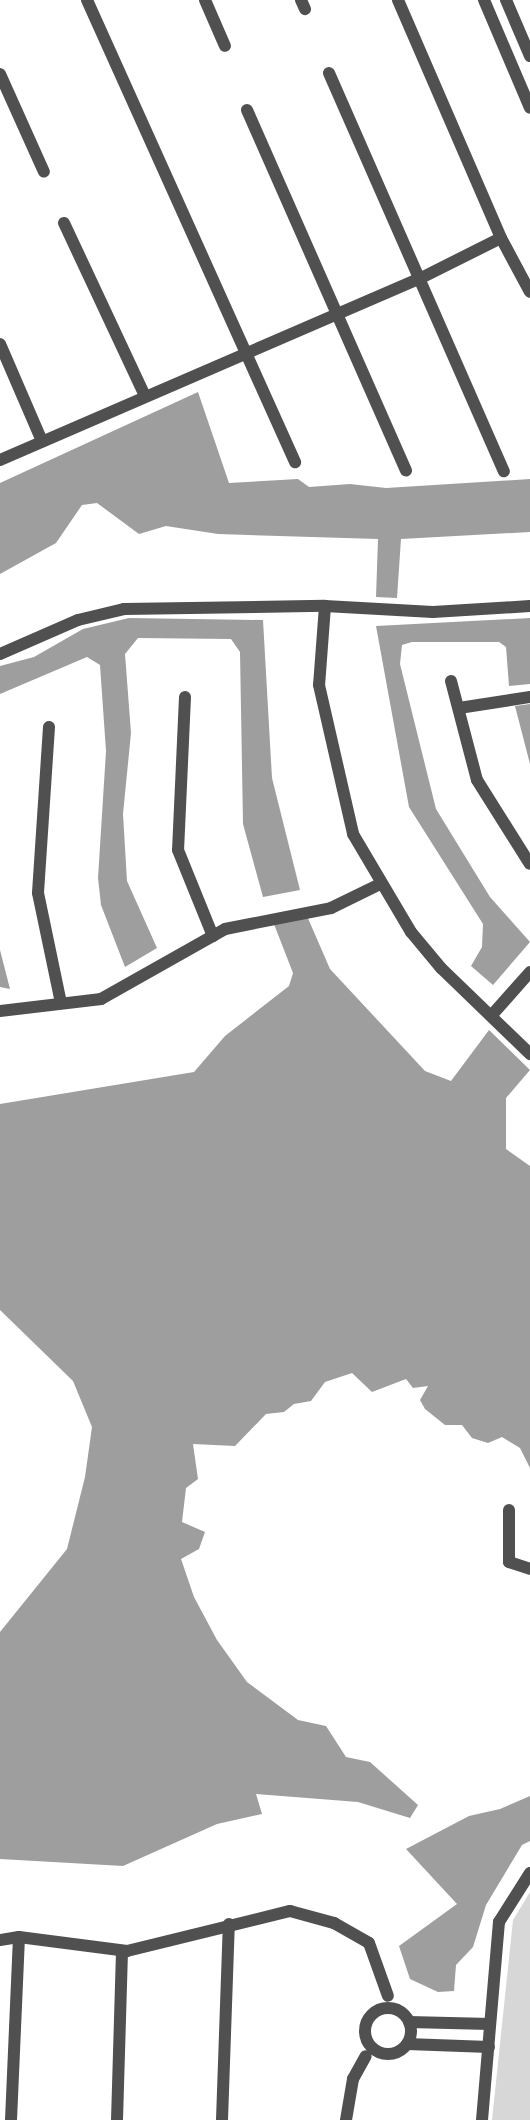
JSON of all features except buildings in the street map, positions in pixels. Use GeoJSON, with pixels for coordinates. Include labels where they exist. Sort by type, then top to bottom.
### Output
{"type":"FeatureCollection","features":[{"type":"Feature","properties":{"kind":"street"},"geometry":{"type":"LineString","coordinates":[[87,0],[295,462]]}},
{"type":"Feature","properties":{"kind":"street"},"geometry":{"type":"LineString","coordinates":[[205,0],[225,46]]}},
{"type":"Feature","properties":{"kind":"street"},"geometry":{"type":"LineString","coordinates":[[398,0],[501,238],[530,292]]}},
{"type":"Feature","properties":{"kind":"street"},"geometry":{"type":"LineString","coordinates":[[484,0],[530,108]]}},
{"type":"Feature","properties":{"kind":"street"},"geometry":{"type":"LineString","coordinates":[[506,0],[530,56]]}},
{"type":"Feature","properties":{"kind":"street"},"geometry":{"type":"LineString","coordinates":[[329,73],[504,471]]}},
{"type":"Feature","properties":{"kind":"street"},"geometry":{"type":"LineString","coordinates":[[0,74],[44,172]]}},
{"type":"Feature","properties":{"kind":"street"},"geometry":{"type":"LineString","coordinates":[[247,110],[405,471]]}},
{"type":"Feature","properties":{"kind":"street"},"geometry":{"type":"LineString","coordinates":[[64,223],[145,396]]}},
{"type":"Feature","properties":{"kind":"street"},"geometry":{"type":"LineString","coordinates":[[0,460],[246,354],[336,311],[421,278],[501,238]]}},
{"type":"Feature","properties":{"kind":"street"},"geometry":{"type":"LineString","coordinates":[[0,344],[42,441]]}},
{"type":"Feature","properties":{"kind":"street"},"geometry":{"type":"LineString","coordinates":[[325,606],[318,652],[325,721],[346,817],[380,884],[426,950],[530,1054]]}},
{"type":"Feature","properties":{"kind":"street"},"geometry":{"type":"LineString","coordinates":[[0,654],[78,620],[124,609],[325,606],[421,612],[530,606]]}},
{"type":"Feature","properties":{"kind":"street"},"geometry":{"type":"LineString","coordinates":[[451,681],[477,780],[530,864]]}},
{"type":"Feature","properties":{"kind":"street"},"geometry":{"type":"LineString","coordinates":[[185,697],[178,850],[213,936]]}},
{"type":"Feature","properties":{"kind":"street"},"geometry":{"type":"LineString","coordinates":[[459,708],[530,697]]}},
{"type":"Feature","properties":{"kind":"street"},"geometry":{"type":"LineString","coordinates":[[50,727],[38,893],[61,1003]]}},
{"type":"Feature","properties":{"kind":"street"},"geometry":{"type":"LineString","coordinates":[[0,1011],[85,1002],[119,992],[213,936],[257,922],[306,915],[359,897],[380,884]]}},
{"type":"Feature","properties":{"kind":"street"},"geometry":{"type":"LineString","coordinates":[[491,1016],[530,972]]}},
{"type":"Feature","properties":{"kind":"street"},"geometry":{"type":"LineString","coordinates":[[509,1510],[509,1562],[530,1570]]}},
{"type":"Feature","properties":{"kind":"street"},"geometry":{"type":"LineString","coordinates":[[482,2120],[499,1922],[530,1873]]}},
{"type":"Feature","properties":{"kind":"street"},"geometry":{"type":"LineString","coordinates":[[0,1940],[19,1937],[122,1951],[290,1911],[334,1923],[369,1943],[388,1996],[410,2022],[490,2024]]}},
{"type":"Feature","properties":{"kind":"street"},"geometry":{"type":"LineString","coordinates":[[222,2120],[229,1924]]}},
{"type":"Feature","properties":{"kind":"street"},"geometry":{"type":"LineString","coordinates":[[11,2120],[19,1937]]}},
{"type":"Feature","properties":{"kind":"street"},"geometry":{"type":"LineString","coordinates":[[117,2120],[122,1951]]}},
{"type":"Feature","properties":{"kind":"street"},"geometry":{"type":"LineString","coordinates":[[346,2120],[353,2079],[366,2056],[367,2024],[388,1996]]}},
{"type":"Feature","properties":{"kind":"street"},"geometry":{"type":"LineString","coordinates":[[376,2011],[399,2010]]}},
{"type":"Feature","properties":{"kind":"street"},"geometry":{"type":"LineString","coordinates":[[407,2044],[410,2022]]}},
{"type":"Feature","properties":{"kind":"street"},"geometry":{"type":"LineString","coordinates":[[367,2038],[384,2053]]}},
{"type":"Feature","properties":{"kind":"street"},"geometry":{"type":"LineString","coordinates":[[366,2056],[384,2053],[407,2044],[489,2047]]}},
{"type":"Feature","properties":{"kind":"shaded area"},"geometry":{"type":"Polygon","coordinates":[[[198,392],[229,483],[298,479],[309,487],[350,484],[386,488],[530,479],[530,532],[401,539],[397,598],[376,597],[378,539],[218,534],[166,526],[139,534],[97,503],[82,505],[56,543],[0,574],[0,483],[198,392]]]}},
{"type":"Feature","properties":{"kind":"shaded area"},"geometry":{"type":"Polygon","coordinates":[[[129,618],[263,620],[272,778],[300,890],[263,897],[243,824],[240,652],[231,639],[138,638],[125,654],[131,733],[123,814],[127,881],[157,948],[125,967],[101,905],[98,878],[106,751],[100,665],[87,657],[0,694],[0,666],[34,657],[83,629],[129,618]]]}},
{"type":"Feature","properties":{"kind":"shaded area"},"geometry":{"type":"Polygon","coordinates":[[[530,618],[530,684],[509,686],[506,647],[499,642],[412,642],[402,645],[400,664],[436,809],[490,897],[530,942],[493,985],[471,966],[482,947],[483,924],[409,807],[376,626],[530,618]]]}},
{"type":"Feature","properties":{"kind":"shaded area"},"geometry":{"type":"Polygon","coordinates":[[[530,704],[530,764],[515,706],[530,704]]]}},
{"type":"Feature","properties":{"kind":"shaded area"},"geometry":{"type":"Polygon","coordinates":[[[307,916],[330,969],[425,1071],[451,1081],[489,1030],[530,1070],[506,1098],[506,1149],[530,1166],[530,1468],[520,1448],[502,1437],[488,1443],[472,1438],[462,1425],[445,1425],[425,1409],[420,1400],[428,1386],[413,1388],[406,1379],[372,1392],[352,1373],[325,1382],[311,1401],[294,1404],[284,1412],[266,1414],[235,1446],[193,1444],[198,1479],[186,1488],[182,1522],[205,1532],[199,1549],[181,1559],[194,1597],[217,1640],[247,1682],[298,1720],[326,1726],[346,1757],[370,1762],[418,1805],[410,1818],[358,1802],[256,1794],[262,1814],[217,1824],[123,1866],[0,1859],[0,1632],[67,1549],[85,1477],[92,1427],[73,1381],[0,1310],[0,1104],[194,1072],[225,1036],[289,986],[293,973],[272,919],[307,916]]]}},
{"type":"Feature","properties":{"kind":"shaded area"},"geometry":{"type":"Polygon","coordinates":[[[0,950],[10,989],[0,987],[0,950]]]}},
{"type":"Feature","properties":{"kind":"shaded area"},"geometry":{"type":"Polygon","coordinates":[[[530,1796],[530,1841],[522,1845],[486,1905],[473,1947],[456,1965],[454,1991],[438,1992],[410,1979],[399,1946],[457,1904],[406,1849],[469,1816],[500,1809],[530,1796]]]}},
{"type":"Feature","properties":{"kind":"shaded area"},"geometry":{"type":"Polygon","coordinates":[[[530,1892],[530,2120],[492,2120],[513,1920],[530,1892]]]}}]}
